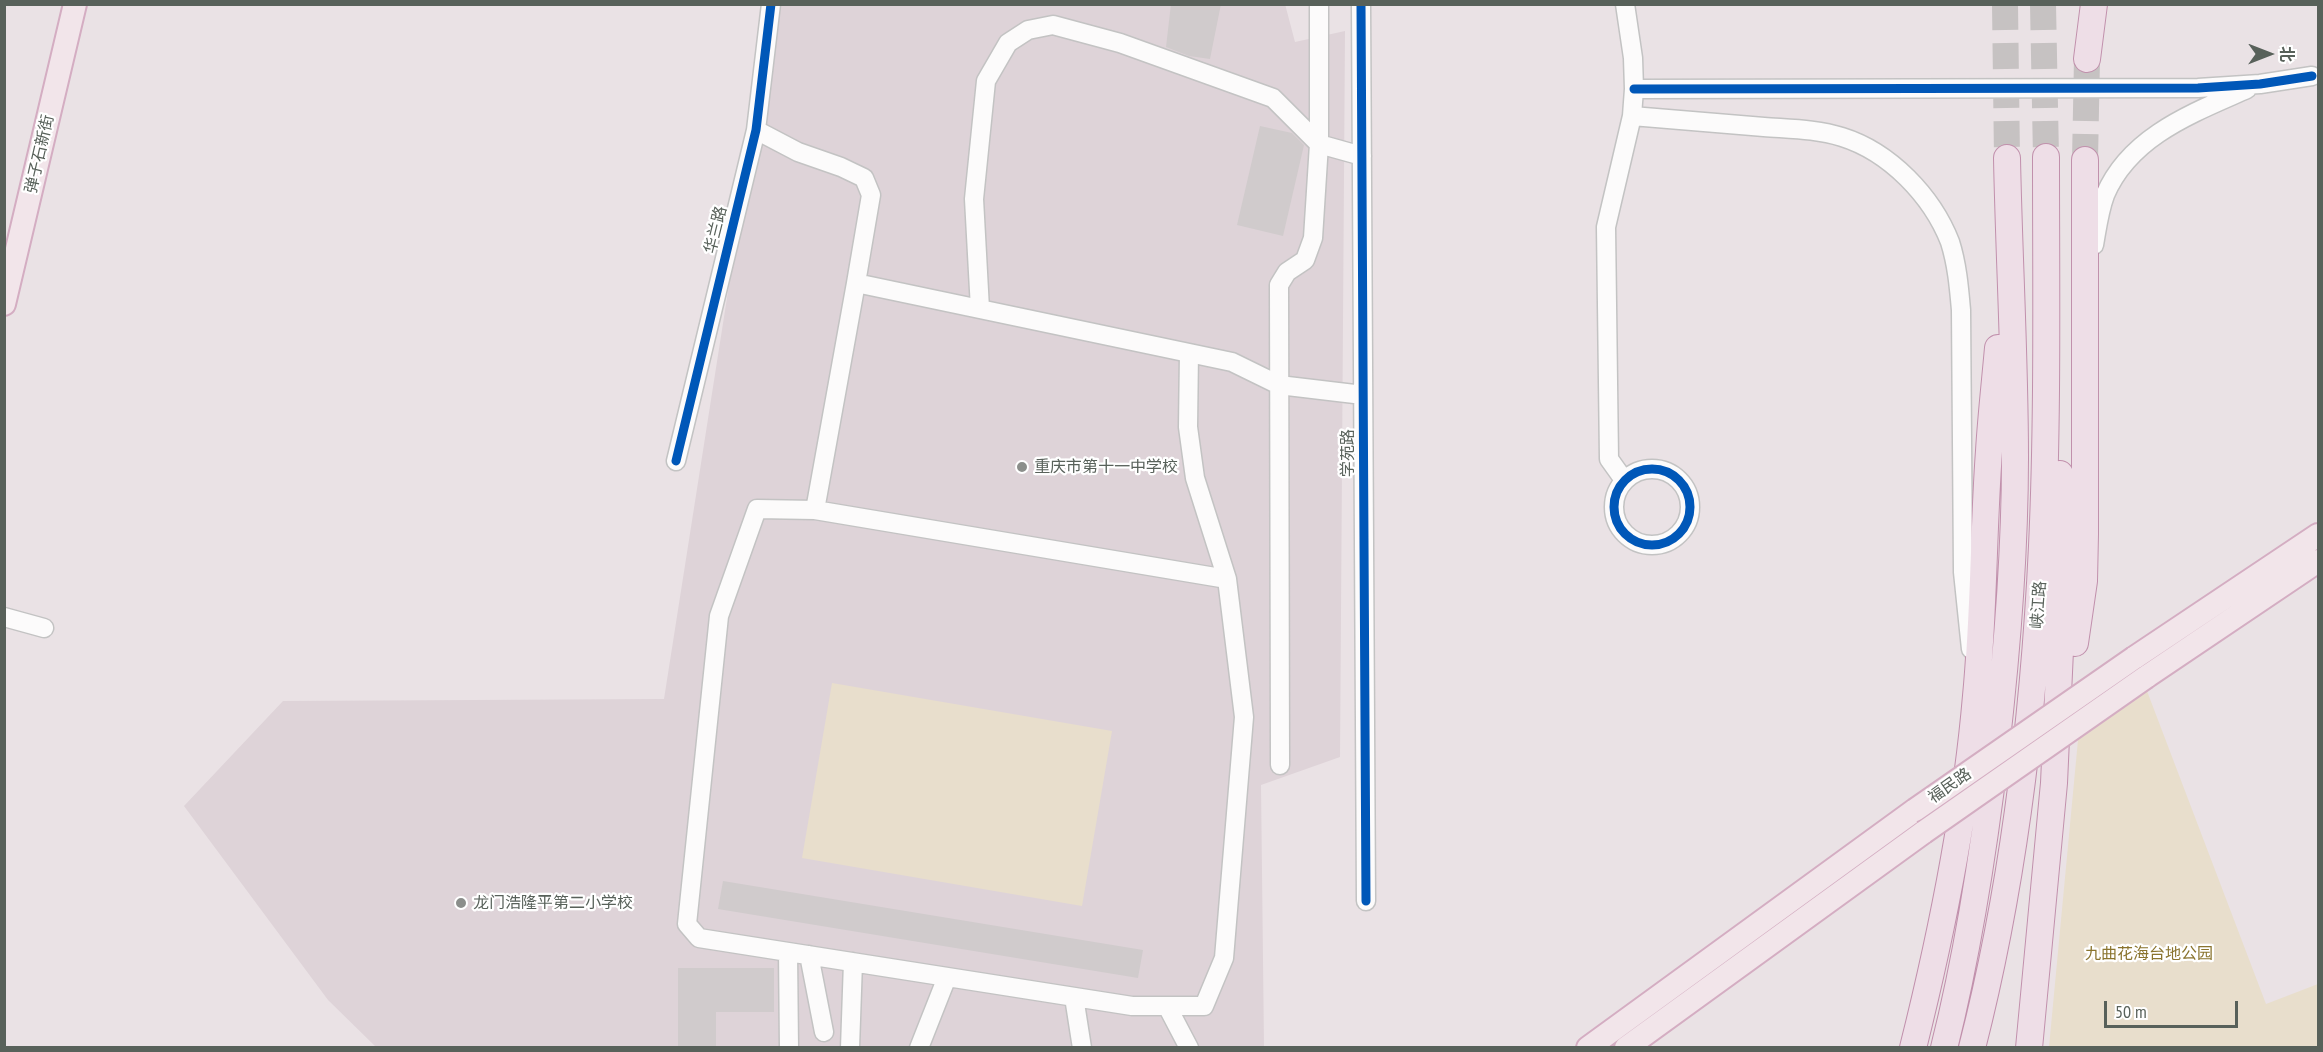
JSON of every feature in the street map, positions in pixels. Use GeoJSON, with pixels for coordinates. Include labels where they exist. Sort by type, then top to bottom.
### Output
{"type":"FeatureCollection","features":[{"type":"Feature","properties":{"kind":"highway"},"geometry":{"type":"LineString","coordinates":[[2087,59],[2094,4]]}},
{"type":"Feature","properties":{"kind":"highway","name":"峡江路"},"geometry":{"type":"LineString","coordinates":[[1972,1047],[1994,951],[2008,875],[2022,788],[2032,702],[2042,545],[2046,157]]}},
{"type":"Feature","properties":{"kind":"highway","name":"峡江路"},"geometry":{"type":"LineString","coordinates":[[1944,1047],[1969,937],[1981,864],[2008,626],[2015,457],[2007,158]]}},
{"type":"Feature","properties":{"kind":"highway"},"geometry":{"type":"LineString","coordinates":[[2031,1047],[2032,1004],[2054,783],[2084,581],[2085,160]]}},
{"type":"Feature","properties":{"kind":"highway"},"geometry":{"type":"LineString","coordinates":[[1913,1047],[1953,864],[1976,698],[1986,547],[1989,452],[2009,234]]}},
{"type":"Feature","properties":{"kind":"highway"},"geometry":{"type":"LineString","coordinates":[[2046,285],[2060,474],[2062,542],[2062,606],[2054,783]]}},
{"type":"Feature","properties":{"kind":"highway"},"geometry":{"type":"LineString","coordinates":[[1908,1047],[1923,1007]]}},
{"type":"Feature","properties":{"kind":"main road","name":"弹子石新街"},"geometry":{"type":"LineString","coordinates":[[4,304],[75,4]]}},
{"type":"Feature","properties":{"kind":"main road","name":"福民路"},"geometry":{"type":"LineString","coordinates":[[1626,1047],[1924,832],[2140,667],[2319,535]]}},
{"type":"Feature","properties":{"kind":"main road","name":"福民路"},"geometry":{"type":"LineString","coordinates":[[1588,1047],[1915,810],[2140,667],[2319,561]]}},
{"type":"Feature","properties":{"kind":"street","name":"华兰路"},"geometry":{"type":"LineString","coordinates":[[676,461],[756,130],[771,4]]}},
{"type":"Feature","properties":{"kind":"street"},"geometry":{"type":"LineString","coordinates":[[1280,765],[1279,285],[1287,272],[1305,260],[1313,238],[1319,144],[1319,4]]}},
{"type":"Feature","properties":{"kind":"street","name":"学苑路"},"geometry":{"type":"LineString","coordinates":[[1361,4],[1366,901]]}},
{"type":"Feature","properties":{"kind":"street"},"geometry":{"type":"LineString","coordinates":[[1624,480],[1609,459],[1606,227],[1632,116],[1633,58],[1625,4]]}},
{"type":"Feature","properties":{"kind":"street"},"geometry":{"type":"LineString","coordinates":[[980,309],[974,199],[986,81],[1008,43],[1028,30],[1053,26],[1120,43],[1273,98],[1319,144],[1362,156]]}},
{"type":"Feature","properties":{"kind":"street"},"geometry":{"type":"LineString","coordinates":[[1634,89],[2198,88],[2260,84],[2312,76]]}},
{"type":"Feature","properties":{"kind":"street"},"geometry":{"type":"LineString","coordinates":[[2085,309],[2099,215],[2115,177],[2146,141],[2165,128],[2189,114],[2260,84]]}},
{"type":"Feature","properties":{"kind":"street"},"geometry":{"type":"LineString","coordinates":[[1632,116],[1811,131],[1842,137],[1868,149],[1893,166],[1915,186],[1936,212],[1950,243],[1958,275],[1961,310],[1963,572],[1976,698]]}},
{"type":"Feature","properties":{"kind":"street"},"geometry":{"type":"LineString","coordinates":[[756,130],[798,152],[841,167],[864,178],[872,195],[815,510]]}},
{"type":"Feature","properties":{"kind":"street"},"geometry":{"type":"LineString","coordinates":[[856,283],[1232,362],[1279,385],[1363,395]]}},
{"type":"Feature","properties":{"kind":"street"},"geometry":{"type":"LineString","coordinates":[[1188,353],[1188,428],[1195,478],[1227,579],[1244,717],[1224,958],[1204,1006],[1132,1006],[699,938],[687,924],[719,616],[757,509],[815,510],[1227,579]]}},
{"type":"Feature","properties":{"kind":"street"},"geometry":{"type":"LineString","coordinates":[[1652,468],[1662,469],[1679,479],[1689,497],[1691,507],[1689,518],[1678,535],[1660,545],[1650,545],[1632,540],[1624,533],[1618,525],[1614,507],[1615,497],[1624,480],[1641,470],[1652,468]]}},
{"type":"Feature","properties":{"kind":"street"},"geometry":{"type":"LineString","coordinates":[[4,617],[44,628]]}},
{"type":"Feature","properties":{"kind":"street"},"geometry":{"type":"LineString","coordinates":[[788,952],[789,1047]]}},
{"type":"Feature","properties":{"kind":"street"},"geometry":{"type":"LineString","coordinates":[[809,955],[824,1032]]}},
{"type":"Feature","properties":{"kind":"street"},"geometry":{"type":"LineString","coordinates":[[850,1047],[853,962]]}},
{"type":"Feature","properties":{"kind":"street"},"geometry":{"type":"LineString","coordinates":[[919,1047],[947,977]]}},
{"type":"Feature","properties":{"kind":"street"},"geometry":{"type":"LineString","coordinates":[[1074,997],[1082,1047]]}},
{"type":"Feature","properties":{"kind":"street"},"geometry":{"type":"LineString","coordinates":[[1167,1006],[1189,1047]]}},
{"type":"Feature","properties":{"kind":"shaded area","name":"重庆市第十一中学校"},"geometry":{"type":"Polygon","coordinates":[[[1285,4],[1295,42],[1345,31],[1340,757],[1261,785],[1264,1047],[376,1047],[328,1000],[184,806],[283,701],[664,699],[773,5],[1285,4]]]}},
{"type":"Feature","properties":{"kind":"green space"},"geometry":{"type":"Polygon","coordinates":[[[832,683],[1112,731],[1082,906],[802,858],[832,683]]]}},
{"type":"Feature","properties":{"kind":"green space","name":"九曲花海台地公园"},"geometry":{"type":"Polygon","coordinates":[[[2147,691],[2266,1004],[2318,984],[2318,1047],[2049,1047],[2078,740],[2147,691]]]}},
{"type":"Feature","properties":{"kind":"building"},"geometry":{"type":"Polygon","coordinates":[[[1171,4],[1221,4],[1210,59],[1189,56],[1166,47],[1171,4]]]}},
{"type":"Feature","properties":{"kind":"building"},"geometry":{"type":"Polygon","coordinates":[[[1260,126],[1292,133],[1304,145],[1283,236],[1237,225],[1260,126]]]}},
{"type":"Feature","properties":{"kind":"building"},"geometry":{"type":"Polygon","coordinates":[[[723,881],[1143,950],[1138,978],[718,909],[723,881]]]}},
{"type":"Feature","properties":{"kind":"building"},"geometry":{"type":"Polygon","coordinates":[[[678,968],[774,968],[774,1012],[716,1012],[716,1047],[678,1047],[678,968]]]}},
{"type":"Feature","properties":{"kind":"tunnel"},"geometry":{"type":"LineString","coordinates":[[2005,4],[2007,158]]}},
{"type":"Feature","properties":{"kind":"tunnel"},"geometry":{"type":"LineString","coordinates":[[2043,4],[2046,157]]}},
{"type":"Feature","properties":{"kind":"tunnel"},"geometry":{"type":"LineString","coordinates":[[2085,160],[2087,59]]}},
{"type":"Feature","properties":{"kind":"cycle path"},"geometry":{"type":"LineString","coordinates":[[676,461],[756,130],[771,4]]}},
{"type":"Feature","properties":{"kind":"cycle path"},"geometry":{"type":"LineString","coordinates":[[1361,4],[1366,901]]}},
{"type":"Feature","properties":{"kind":"cycle path"},"geometry":{"type":"LineString","coordinates":[[1634,89],[2198,88],[2260,84],[2312,76]]}},
{"type":"Feature","properties":{"kind":"cycle path"},"geometry":{"type":"LineString","coordinates":[[1645,469],[1659,469],[1673,475],[1684,486],[1688,492],[1690,507],[1688,522],[1679,534],[1667,543],[1645,545],[1631,539],[1620,528],[1614,514],[1614,500],[1620,486],[1631,475],[1645,469]]}},
{"type":"Feature","properties":{"kind":"place","name":"重庆市第十一中学校"},"geometry":{"type":"Point","coordinates":[1022,467]}},
{"type":"Feature","properties":{"kind":"place","name":"龙门浩隆平第二小学校"},"geometry":{"type":"Point","coordinates":[461,903]}}]}
